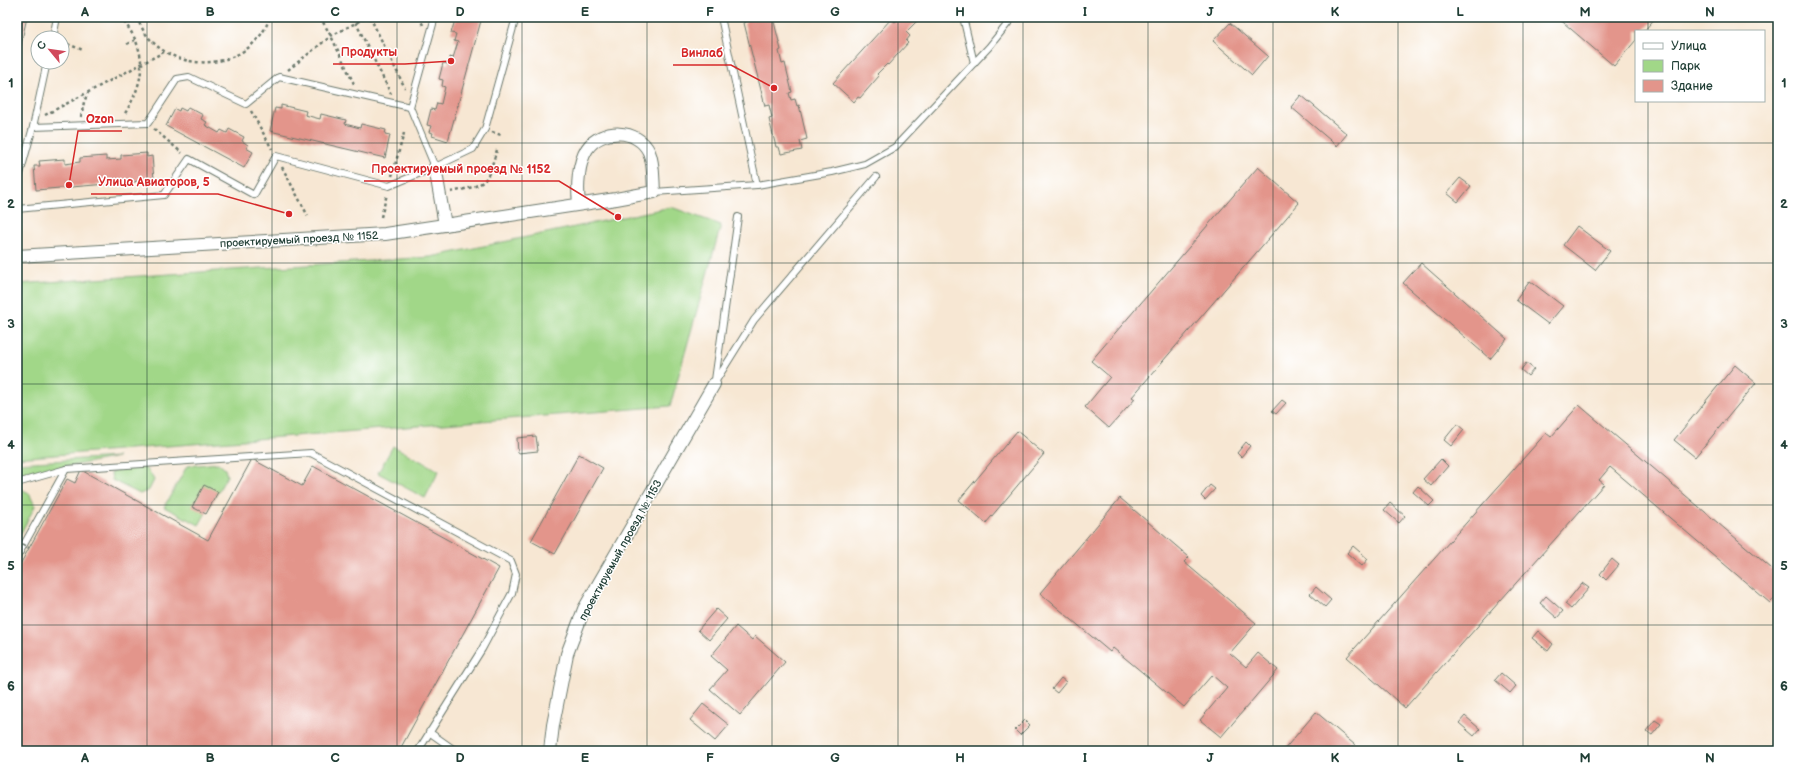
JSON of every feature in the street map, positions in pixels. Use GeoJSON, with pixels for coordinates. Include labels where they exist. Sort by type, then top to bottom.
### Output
{"type":"FeatureCollection","features":[{"type":"Feature","properties":{"kind":"street"},"geometry":{"type":"LineString","coordinates":[[579,203],[579,178],[586,150],[595,140],[603,135],[626,135],[638,140],[644,145],[650,153],[654,192]]}},
{"type":"Feature","properties":{"kind":"street"},"geometry":{"type":"LineString","coordinates":[[435,167],[441,192],[446,225]]}},
{"type":"Feature","properties":{"kind":"street","name":"проектируемый проезд № 1152"},"geometry":{"type":"LineString","coordinates":[[17,256],[385,234],[654,192]]}},
{"type":"Feature","properties":{"kind":"street","name":"проектируемый проезд № 1153"},"geometry":{"type":"LineString","coordinates":[[550,751],[553,725],[567,654],[584,609],[714,384]]}},
{"type":"Feature","properties":{"kind":"lane"},"geometry":{"type":"LineString","coordinates":[[55,30],[57,17]]}},
{"type":"Feature","properties":{"kind":"lane"},"geometry":{"type":"LineString","coordinates":[[435,17],[411,104],[435,167]]}},
{"type":"Feature","properties":{"kind":"lane"},"geometry":{"type":"LineString","coordinates":[[17,208],[164,195],[189,159],[254,195],[276,156],[389,186],[473,149],[485,130],[516,17]]}},
{"type":"Feature","properties":{"kind":"lane"},"geometry":{"type":"LineString","coordinates":[[721,17],[757,185]]}},
{"type":"Feature","properties":{"kind":"lane"},"geometry":{"type":"LineString","coordinates":[[963,17],[974,63]]}},
{"type":"Feature","properties":{"kind":"lane","name":"проектируемый проезд № 1152"},"geometry":{"type":"LineString","coordinates":[[654,192],[757,185],[832,172],[865,164],[895,147],[974,63],[1013,17]]}},
{"type":"Feature","properties":{"kind":"lane"},"geometry":{"type":"LineString","coordinates":[[17,185],[19,167],[34,125],[45,70]]}},
{"type":"Feature","properties":{"kind":"lane"},"geometry":{"type":"LineString","coordinates":[[34,125],[148,123],[177,79],[189,77],[246,104],[279,76],[396,104],[411,104]]}},
{"type":"Feature","properties":{"kind":"lane"},"geometry":{"type":"LineString","coordinates":[[714,384],[754,320],[876,177]]}},
{"type":"Feature","properties":{"kind":"lane"},"geometry":{"type":"LineString","coordinates":[[714,384],[738,218]]}},
{"type":"Feature","properties":{"kind":"lane"},"geometry":{"type":"LineString","coordinates":[[17,483],[66,469],[311,454],[511,561],[516,574],[512,593],[482,649],[418,751]]}},
{"type":"Feature","properties":{"kind":"lane"},"geometry":{"type":"LineString","coordinates":[[17,557],[66,469]]}},
{"type":"Feature","properties":{"kind":"lane"},"geometry":{"type":"LineString","coordinates":[[429,732],[456,751]]}},
{"type":"Feature","properties":{"kind":"path"},"geometry":{"type":"LineString","coordinates":[[120,17],[135,40],[142,65],[138,89],[120,123]]}},
{"type":"Feature","properties":{"kind":"path"},"geometry":{"type":"LineString","coordinates":[[137,17],[149,40],[164,52],[187,61],[221,61],[236,56],[255,43],[270,17]]}},
{"type":"Feature","properties":{"kind":"path"},"geometry":{"type":"LineString","coordinates":[[320,17],[331,36],[359,95]]}},
{"type":"Feature","properties":{"kind":"path"},"geometry":{"type":"LineString","coordinates":[[353,17],[396,104]]}},
{"type":"Feature","properties":{"kind":"path"},"geometry":{"type":"LineString","coordinates":[[279,76],[331,36],[368,17],[411,104]]}},
{"type":"Feature","properties":{"kind":"path"},"geometry":{"type":"LineString","coordinates":[[127,44],[135,40]]}},
{"type":"Feature","properties":{"kind":"path"},"geometry":{"type":"LineString","coordinates":[[70,45],[82,50]]}},
{"type":"Feature","properties":{"kind":"path"},"geometry":{"type":"LineString","coordinates":[[34,125],[88,93],[164,52]]}},
{"type":"Feature","properties":{"kind":"path"},"geometry":{"type":"LineString","coordinates":[[80,125],[82,110],[88,93]]}},
{"type":"Feature","properties":{"kind":"path"},"geometry":{"type":"LineString","coordinates":[[246,104],[308,216]]}},
{"type":"Feature","properties":{"kind":"path"},"geometry":{"type":"LineString","coordinates":[[148,123],[190,160]]}},
{"type":"Feature","properties":{"kind":"path"},"geometry":{"type":"LineString","coordinates":[[441,192],[449,193],[478,186],[486,180],[497,150]]}},
{"type":"Feature","properties":{"kind":"path"},"geometry":{"type":"LineString","coordinates":[[17,542],[29,548]]}},
{"type":"Feature","properties":{"kind":"green space"},"geometry":{"type":"Polygon","coordinates":[[[671,207],[721,225],[670,406],[17,458],[17,284],[431,257],[671,207]]]}},
{"type":"Feature","properties":{"kind":"green space"},"geometry":{"type":"Polygon","coordinates":[[[393,446],[439,471],[425,498],[378,473],[393,446]]]}},
{"type":"Feature","properties":{"kind":"green space"},"geometry":{"type":"Polygon","coordinates":[[[118,457],[17,476],[17,463],[118,457]]]}},
{"type":"Feature","properties":{"kind":"green space"},"geometry":{"type":"Polygon","coordinates":[[[218,463],[225,469],[227,476],[199,525],[164,507],[187,466],[218,463]]]}},
{"type":"Feature","properties":{"kind":"green space"},"geometry":{"type":"Polygon","coordinates":[[[144,467],[154,480],[149,490],[140,494],[112,480],[111,473],[118,469],[144,467]]]}},
{"type":"Feature","properties":{"kind":"green space"},"geometry":{"type":"Polygon","coordinates":[[[17,487],[29,493],[35,506],[21,533],[17,530],[17,487]]]}},
{"type":"Feature","properties":{"kind":"building"},"geometry":{"type":"Polygon","coordinates":[[[17,17],[27,17],[18,58],[17,58],[17,17]]]}},
{"type":"Feature","properties":{"kind":"building"},"geometry":{"type":"Polygon","coordinates":[[[456,17],[482,17],[448,141],[432,136],[433,133],[429,132],[431,126],[427,125],[431,109],[435,110],[437,103],[441,104],[445,87],[442,86],[443,80],[439,79],[443,63],[448,64],[450,57],[453,58],[458,42],[454,41],[456,34],[451,33],[456,17]]]}},
{"type":"Feature","properties":{"kind":"building"},"geometry":{"type":"Polygon","coordinates":[[[744,17],[771,17],[772,22],[774,22],[781,50],[779,51],[782,64],[785,63],[792,92],[789,93],[791,100],[795,99],[797,106],[799,105],[807,139],[800,141],[802,150],[781,154],[779,147],[776,147],[769,119],[772,118],[769,105],[765,106],[744,23],[746,22],[744,17]]]}},
{"type":"Feature","properties":{"kind":"building"},"geometry":{"type":"Polygon","coordinates":[[[901,17],[921,17],[906,32],[910,36],[906,41],[908,43],[888,65],[887,64],[877,74],[879,76],[860,98],[858,97],[854,102],[833,83],[891,19],[895,22],[901,17]]]}},
{"type":"Feature","properties":{"kind":"building"},"geometry":{"type":"Polygon","coordinates":[[[1557,17],[1656,17],[1645,30],[1635,30],[1635,41],[1614,66],[1557,17]]]}},
{"type":"Feature","properties":{"kind":"building"},"geometry":{"type":"Polygon","coordinates":[[[1230,23],[1268,56],[1252,75],[1213,41],[1230,23]]]}},
{"type":"Feature","properties":{"kind":"building"},"geometry":{"type":"Polygon","coordinates":[[[1301,95],[1347,134],[1337,146],[1291,107],[1301,95]]]}},
{"type":"Feature","properties":{"kind":"building"},"geometry":{"type":"Polygon","coordinates":[[[281,105],[306,111],[305,115],[320,119],[321,114],[346,120],[345,124],[360,128],[361,124],[386,130],[385,134],[390,135],[385,158],[270,131],[275,108],[281,109],[281,105]]]}},
{"type":"Feature","properties":{"kind":"building"},"geometry":{"type":"Polygon","coordinates":[[[188,107],[203,115],[201,119],[207,122],[205,125],[219,133],[221,130],[227,133],[229,129],[244,137],[242,141],[248,145],[246,148],[253,152],[244,168],[166,126],[175,109],[179,111],[180,108],[186,111],[188,107]]]}},
{"type":"Feature","properties":{"kind":"building"},"geometry":{"type":"Polygon","coordinates":[[[147,153],[147,157],[152,156],[154,180],[36,190],[34,166],[40,166],[39,161],[65,159],[65,164],[80,162],[80,158],[106,156],[106,160],[121,159],[121,155],[147,153]]]}},
{"type":"Feature","properties":{"kind":"building"},"geometry":{"type":"Polygon","coordinates":[[[1258,167],[1299,203],[1132,397],[1135,399],[1109,428],[1085,407],[1110,377],[1091,361],[1258,167]]]}},
{"type":"Feature","properties":{"kind":"building"},"geometry":{"type":"Polygon","coordinates":[[[1460,178],[1471,186],[1458,202],[1447,193],[1460,178]]]}},
{"type":"Feature","properties":{"kind":"building"},"geometry":{"type":"Polygon","coordinates":[[[1577,226],[1610,251],[1595,270],[1563,245],[1577,226]]]}},
{"type":"Feature","properties":{"kind":"building"},"geometry":{"type":"Polygon","coordinates":[[[1421,263],[1507,339],[1490,359],[1403,283],[1421,263]]]}},
{"type":"Feature","properties":{"kind":"building"},"geometry":{"type":"Polygon","coordinates":[[[1530,281],[1563,306],[1548,324],[1516,300],[1530,281]]]}},
{"type":"Feature","properties":{"kind":"building"},"geometry":{"type":"Polygon","coordinates":[[[1526,363],[1534,369],[1528,376],[1521,370],[1526,363]]]}},
{"type":"Feature","properties":{"kind":"building"},"geometry":{"type":"Polygon","coordinates":[[[1735,365],[1756,383],[1695,457],[1674,440],[1735,365]]]}},
{"type":"Feature","properties":{"kind":"building"},"geometry":{"type":"Polygon","coordinates":[[[1282,400],[1286,403],[1276,414],[1272,411],[1282,400]]]}},
{"type":"Feature","properties":{"kind":"building"},"geometry":{"type":"Polygon","coordinates":[[[1579,405],[1778,574],[1778,594],[1770,603],[1610,467],[1599,480],[1604,484],[1405,708],[1347,657],[1546,433],[1551,437],[1579,405]]]}},
{"type":"Feature","properties":{"kind":"building"},"geometry":{"type":"Polygon","coordinates":[[[1457,424],[1464,430],[1451,446],[1444,440],[1457,424]]]}},
{"type":"Feature","properties":{"kind":"building"},"geometry":{"type":"Polygon","coordinates":[[[1017,431],[1044,454],[986,523],[959,500],[1017,431]]]}},
{"type":"Feature","properties":{"kind":"building"},"geometry":{"type":"Polygon","coordinates":[[[536,436],[538,451],[518,453],[517,438],[536,436]]]}},
{"type":"Feature","properties":{"kind":"building"},"geometry":{"type":"Polygon","coordinates":[[[1246,442],[1250,446],[1241,457],[1237,453],[1246,442]]]}},
{"type":"Feature","properties":{"kind":"building"},"geometry":{"type":"Polygon","coordinates":[[[579,454],[603,468],[555,554],[531,541],[579,454]]]}},
{"type":"Feature","properties":{"kind":"building"},"geometry":{"type":"Polygon","coordinates":[[[252,459],[302,486],[313,466],[499,568],[399,751],[17,751],[17,570],[67,479],[75,483],[81,470],[208,540],[252,459]]]}},
{"type":"Feature","properties":{"kind":"building"},"geometry":{"type":"Polygon","coordinates":[[[1441,459],[1448,466],[1431,486],[1423,479],[1441,459]]]}},
{"type":"Feature","properties":{"kind":"building"},"geometry":{"type":"Polygon","coordinates":[[[204,485],[218,492],[206,514],[192,507],[204,485]]]}},
{"type":"Feature","properties":{"kind":"building"},"geometry":{"type":"Polygon","coordinates":[[[1210,485],[1215,489],[1205,500],[1201,496],[1210,485]]]}},
{"type":"Feature","properties":{"kind":"building"},"geometry":{"type":"Polygon","coordinates":[[[1418,486],[1434,501],[1429,506],[1413,492],[1418,486]]]}},
{"type":"Feature","properties":{"kind":"building"},"geometry":{"type":"Polygon","coordinates":[[[1120,498],[1189,557],[1184,562],[1256,623],[1230,653],[1246,667],[1258,653],[1278,670],[1221,737],[1200,720],[1227,688],[1212,675],[1184,707],[1113,648],[1110,652],[1040,593],[1120,498]]]}},
{"type":"Feature","properties":{"kind":"building"},"geometry":{"type":"Polygon","coordinates":[[[1390,503],[1405,516],[1399,523],[1384,510],[1390,503]]]}},
{"type":"Feature","properties":{"kind":"building"},"geometry":{"type":"Polygon","coordinates":[[[1353,546],[1368,559],[1362,566],[1347,553],[1353,546]]]}},
{"type":"Feature","properties":{"kind":"building"},"geometry":{"type":"Polygon","coordinates":[[[1612,559],[1619,565],[1606,580],[1600,574],[1612,559]]]}},
{"type":"Feature","properties":{"kind":"building"},"geometry":{"type":"Polygon","coordinates":[[[1582,583],[1589,588],[1571,609],[1565,604],[1582,583]]]}},
{"type":"Feature","properties":{"kind":"building"},"geometry":{"type":"Polygon","coordinates":[[[1316,587],[1331,600],[1325,607],[1310,594],[1316,587]]]}},
{"type":"Feature","properties":{"kind":"building"},"geometry":{"type":"Polygon","coordinates":[[[1546,596],[1563,611],[1557,618],[1540,603],[1546,596]]]}},
{"type":"Feature","properties":{"kind":"building"},"geometry":{"type":"Polygon","coordinates":[[[716,609],[727,619],[709,640],[698,630],[716,609]]]}},
{"type":"Feature","properties":{"kind":"building"},"geometry":{"type":"Polygon","coordinates":[[[736,626],[752,640],[755,636],[785,662],[740,715],[710,689],[727,670],[711,656],[736,626]]]}},
{"type":"Feature","properties":{"kind":"building"},"geometry":{"type":"Polygon","coordinates":[[[1538,631],[1553,644],[1548,651],[1532,638],[1538,631]]]}},
{"type":"Feature","properties":{"kind":"building"},"geometry":{"type":"Polygon","coordinates":[[[1501,673],[1516,686],[1510,693],[1495,680],[1501,673]]]}},
{"type":"Feature","properties":{"kind":"building"},"geometry":{"type":"Polygon","coordinates":[[[1061,678],[1066,682],[1057,693],[1052,689],[1061,678]]]}},
{"type":"Feature","properties":{"kind":"building"},"geometry":{"type":"Polygon","coordinates":[[[703,704],[729,725],[715,741],[690,720],[703,704]]]}},
{"type":"Feature","properties":{"kind":"building"},"geometry":{"type":"Polygon","coordinates":[[[1316,712],[1355,745],[1349,751],[1283,751],[1316,712]]]}},
{"type":"Feature","properties":{"kind":"building"},"geometry":{"type":"Polygon","coordinates":[[[1465,716],[1480,729],[1474,736],[1459,723],[1465,716]]]}},
{"type":"Feature","properties":{"kind":"building"},"geometry":{"type":"Polygon","coordinates":[[[1025,720],[1030,725],[1020,735],[1015,730],[1025,720]]]}},
{"type":"Feature","properties":{"kind":"building"},"geometry":{"type":"Polygon","coordinates":[[[1655,720],[1661,724],[1652,735],[1646,731],[1655,720]]]}},
{"type":"Feature","properties":{"kind":"place","name":"Продукты"},"geometry":{"type":"Point","coordinates":[451,61]}},
{"type":"Feature","properties":{"kind":"place","name":"Винлаб"},"geometry":{"type":"Point","coordinates":[774,88]}},
{"type":"Feature","properties":{"kind":"place","name":"Ozon"},"geometry":{"type":"Point","coordinates":[69,185]}},
{"type":"Feature","properties":{"kind":"place","name":"Улица Авиаторов, 5"},"geometry":{"type":"Point","coordinates":[289,214]}},
{"type":"Feature","properties":{"kind":"place","name":"Проектируемый проезд № 1152"},"geometry":{"type":"Point","coordinates":[618,217]}}]}
